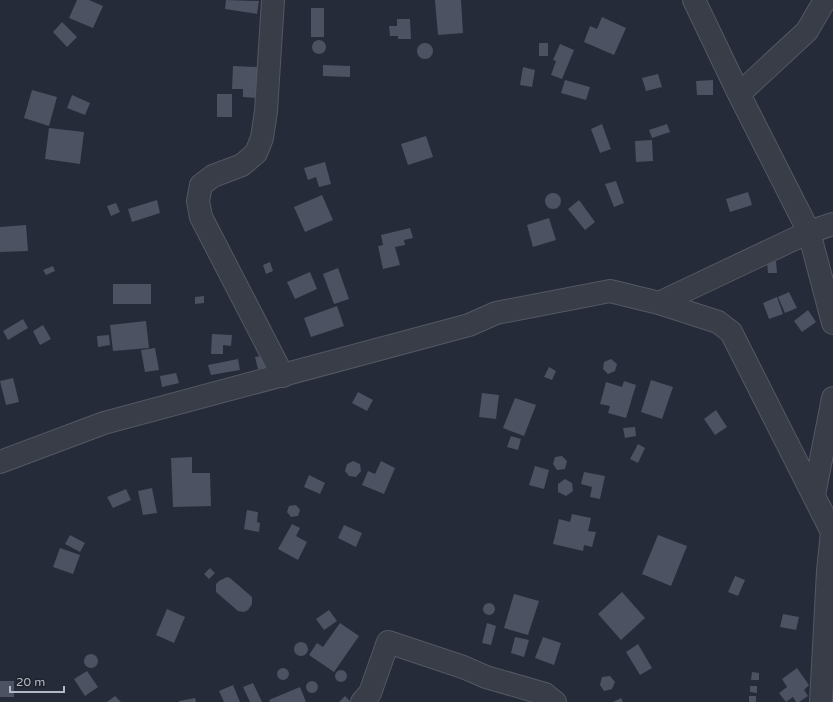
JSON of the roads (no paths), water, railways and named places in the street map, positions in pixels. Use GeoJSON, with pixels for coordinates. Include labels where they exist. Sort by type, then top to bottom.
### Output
{"type":"FeatureCollection","features":[{"type":"Feature","properties":{"kind":"street"},"geometry":{"type":"LineString","coordinates":[[273,0],[266,111],[262,138],[256,153],[242,165],[213,176],[201,185],[198,201],[201,217],[283,376]]}},
{"type":"Feature","properties":{"kind":"street"},"geometry":{"type":"LineString","coordinates":[[694,0],[739,94],[809,232],[833,323]]}},
{"type":"Feature","properties":{"kind":"street"},"geometry":{"type":"LineString","coordinates":[[739,94],[807,31],[825,0]]}},
{"type":"Feature","properties":{"kind":"street"},"geometry":{"type":"LineString","coordinates":[[659,303],[809,232],[833,224]]}},
{"type":"Feature","properties":{"kind":"street"},"geometry":{"type":"LineString","coordinates":[[0,462],[104,423],[469,325],[496,313],[610,291],[659,303],[718,322],[731,332],[832,532],[828,571],[821,702]]}},
{"type":"Feature","properties":{"kind":"street"},"geometry":{"type":"LineString","coordinates":[[814,495],[833,398]]}},
{"type":"Feature","properties":{"kind":"street"},"geometry":{"type":"LineString","coordinates":[[367,699],[388,642],[486,676],[545,694],[555,702]]}}]}
